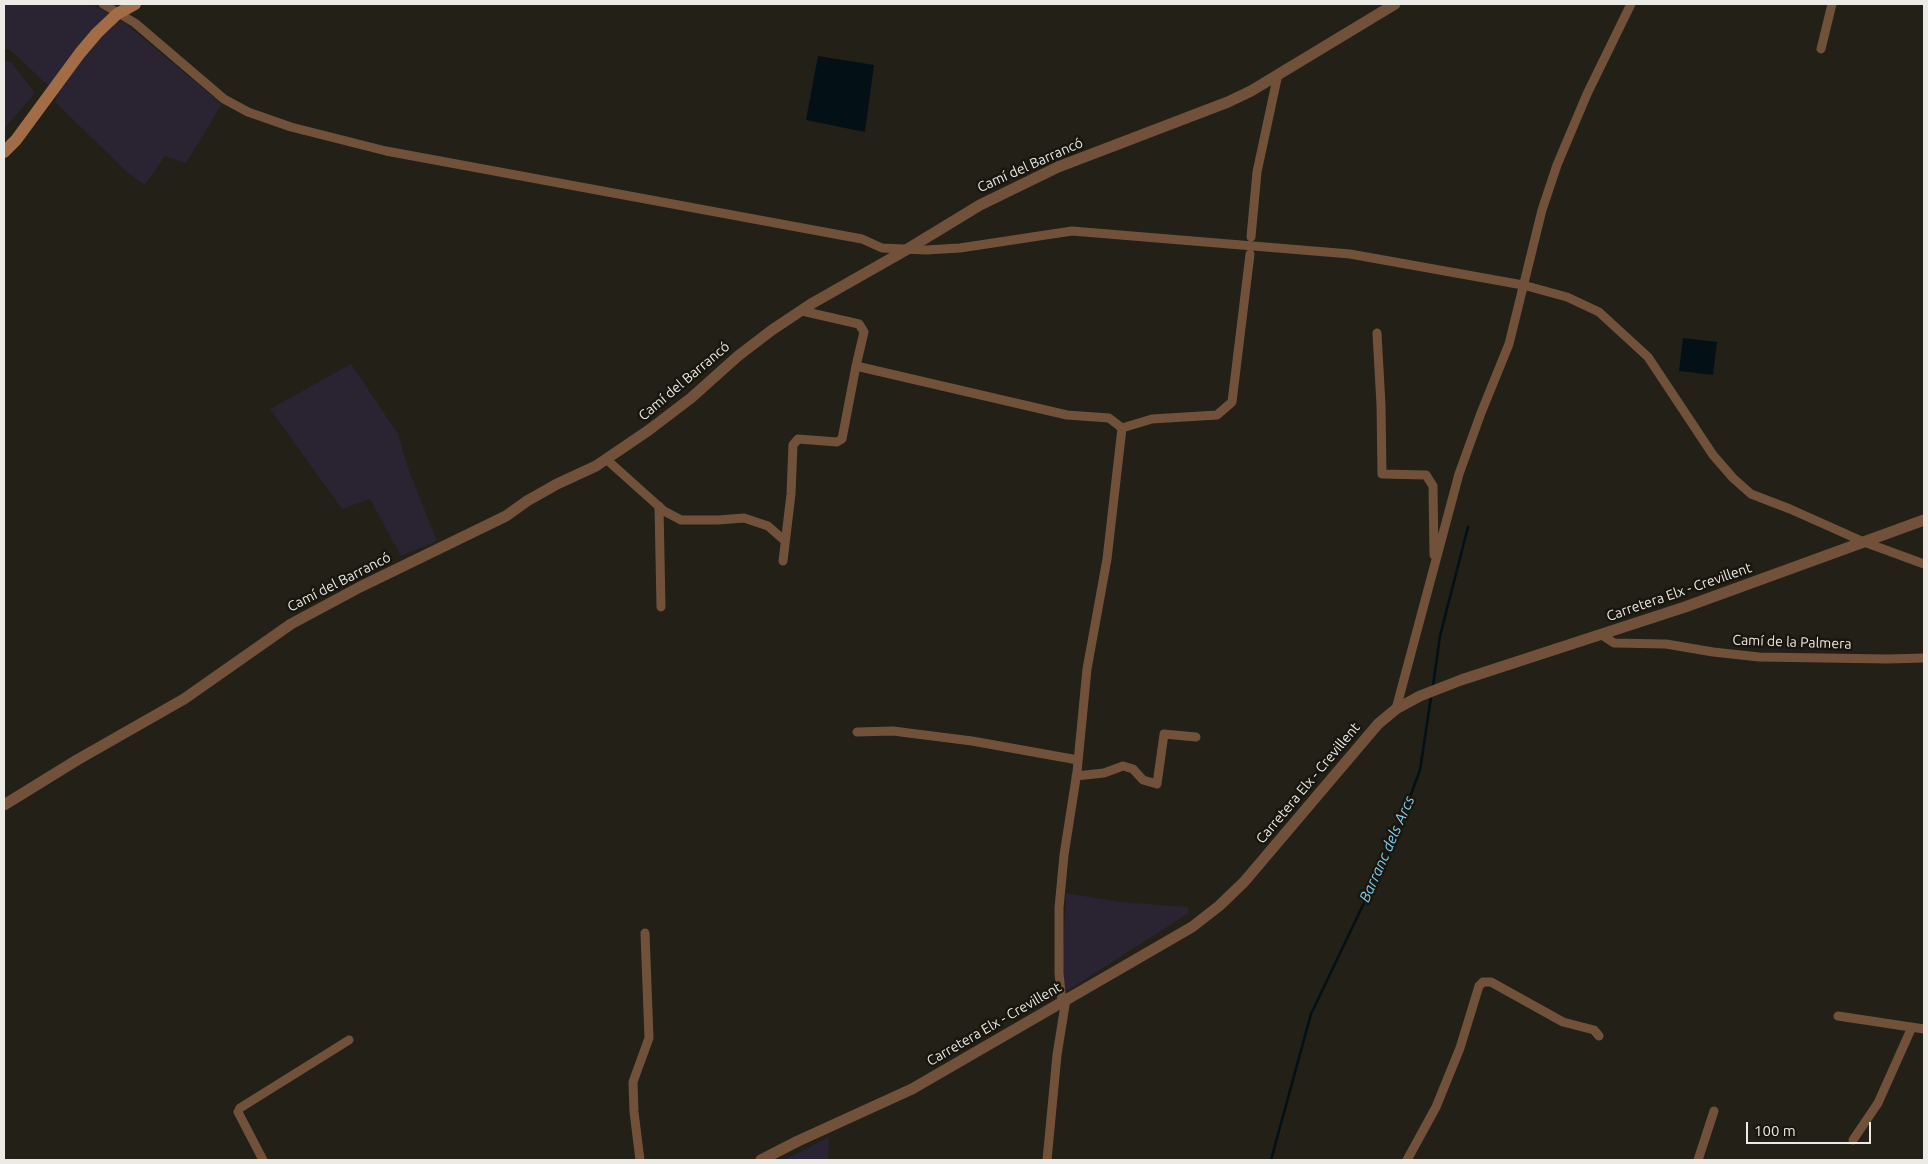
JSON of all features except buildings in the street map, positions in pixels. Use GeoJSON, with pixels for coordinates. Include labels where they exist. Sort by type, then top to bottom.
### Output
{"type":"FeatureCollection","features":[{"type":"Feature","properties":{"kind":"main road"},"geometry":{"type":"LineString","coordinates":[[4,152],[16,140],[80,52],[97,33],[120,13],[135,4]]}},
{"type":"Feature","properties":{"kind":"street"},"geometry":{"type":"LineString","coordinates":[[105,4],[135,23],[224,99],[248,112],[292,127],[386,152],[862,239],[882,248],[906,250],[960,248],[1072,231],[1350,254],[1523,285],[1567,296],[1599,312],[1648,357],[1713,455],[1733,478],[1751,494],[1864,542],[1924,564]]}},
{"type":"Feature","properties":{"kind":"street","name":"Camí del Barrancó"},"geometry":{"type":"LineString","coordinates":[[4,805],[77,760],[184,699],[291,624],[360,586],[506,516],[527,500],[606,460],[691,398],[738,356],[802,311],[980,205],[1058,166],[1228,102],[1396,4]]}},
{"type":"Feature","properties":{"kind":"street"},"geometry":{"type":"LineString","coordinates":[[1396,709],[1459,474],[1509,344],[1542,210],[1557,164],[1587,94],[1632,4]]}},
{"type":"Feature","properties":{"kind":"street"},"geometry":{"type":"LineString","coordinates":[[1821,49],[1832,4]]}},
{"type":"Feature","properties":{"kind":"street"},"geometry":{"type":"LineString","coordinates":[[1252,238],[1257,172],[1278,74]]}},
{"type":"Feature","properties":{"kind":"street"},"geometry":{"type":"LineString","coordinates":[[1122,428],[1152,419],[1217,415],[1232,402],[1250,254]]}},
{"type":"Feature","properties":{"kind":"street"},"geometry":{"type":"LineString","coordinates":[[783,561],[791,494],[793,445],[798,438],[837,442],[842,439],[864,332],[859,324],[802,311]]}},
{"type":"Feature","properties":{"kind":"street"},"geometry":{"type":"LineString","coordinates":[[1378,333],[1382,474],[1426,475],[1433,486],[1434,568]]}},
{"type":"Feature","properties":{"kind":"street"},"geometry":{"type":"LineString","coordinates":[[856,366],[1067,415],[1109,418],[1122,428]]}},
{"type":"Feature","properties":{"kind":"street"},"geometry":{"type":"LineString","coordinates":[[1047,1160],[1064,1000],[1059,973],[1059,908],[1064,855],[1078,760],[1087,669],[1107,559],[1122,428]]}},
{"type":"Feature","properties":{"kind":"street"},"geometry":{"type":"LineString","coordinates":[[606,460],[664,511],[682,520],[744,518],[768,526],[785,541]]}},
{"type":"Feature","properties":{"kind":"street"},"geometry":{"type":"LineString","coordinates":[[659,506],[661,607]]}},
{"type":"Feature","properties":{"kind":"street","name":"Carretera Elx - Crevillent"},"geometry":{"type":"LineString","coordinates":[[761,1160],[798,1140],[912,1089],[1192,927],[1219,906],[1244,882],[1378,724],[1396,709],[1420,696],[1461,680],[1686,607],[1924,520]]}},
{"type":"Feature","properties":{"kind":"street","name":"Camí de la Palmera"},"geometry":{"type":"LineString","coordinates":[[1602,634],[1614,643],[1666,644],[1759,657],[1924,658]]}},
{"type":"Feature","properties":{"kind":"street"},"geometry":{"type":"LineString","coordinates":[[857,732],[893,731],[972,741],[1078,760]]}},
{"type":"Feature","properties":{"kind":"street"},"geometry":{"type":"LineString","coordinates":[[1076,776],[1104,773],[1123,766],[1134,769],[1143,780],[1157,784],[1164,734],[1196,737]]}},
{"type":"Feature","properties":{"kind":"street"},"geometry":{"type":"LineString","coordinates":[[640,1160],[634,1112],[633,1082],[648,1038],[645,933]]}},
{"type":"Feature","properties":{"kind":"street"},"geometry":{"type":"LineString","coordinates":[[1407,1160],[1436,1107],[1460,1048],[1479,986],[1483,982],[1491,982],[1562,1022],[1594,1030],[1599,1036]]}},
{"type":"Feature","properties":{"kind":"street"},"geometry":{"type":"LineString","coordinates":[[1838,1016],[1924,1028]]}},
{"type":"Feature","properties":{"kind":"street"},"geometry":{"type":"LineString","coordinates":[[1853,1140],[1878,1103],[1912,1027]]}},
{"type":"Feature","properties":{"kind":"street"},"geometry":{"type":"LineString","coordinates":[[263,1160],[238,1112],[240,1108],[350,1040]]}},
{"type":"Feature","properties":{"kind":"street"},"geometry":{"type":"LineString","coordinates":[[1698,1160],[1714,1111]]}},
{"type":"Feature","properties":{"kind":"shaded area"},"geometry":{"type":"Polygon","coordinates":[[[4,4],[92,4],[125,23],[222,104],[186,163],[165,156],[145,185],[128,173],[55,102],[58,95],[9,49],[4,49],[4,4]]]}},
{"type":"Feature","properties":{"kind":"shaded area"},"geometry":{"type":"Polygon","coordinates":[[[818,56],[874,65],[865,132],[806,120],[818,56]]]}},
{"type":"Feature","properties":{"kind":"shaded area"},"geometry":{"type":"Polygon","coordinates":[[[4,61],[11,62],[35,93],[4,129],[4,61]]]}},
{"type":"Feature","properties":{"kind":"shaded area"},"geometry":{"type":"Polygon","coordinates":[[[1683,338],[1717,342],[1713,375],[1679,371],[1683,338]]]}},
{"type":"Feature","properties":{"kind":"shaded area"},"geometry":{"type":"Polygon","coordinates":[[[351,364],[398,434],[408,468],[437,541],[401,556],[370,499],[342,509],[270,409],[351,364]]]}},
{"type":"Feature","properties":{"kind":"shaded area"},"geometry":{"type":"Polygon","coordinates":[[[1066,893],[1120,902],[1188,907],[1189,913],[1065,992],[1062,971],[1066,893]]]}},
{"type":"Feature","properties":{"kind":"shaded area"},"geometry":{"type":"Polygon","coordinates":[[[829,1137],[828,1160],[783,1160],[790,1157],[829,1137]]]}},
{"type":"Feature","properties":{"kind":"waterway","name":"Barranc dels Arcs"},"geometry":{"type":"LineString","coordinates":[[1433,686],[1440,636],[1468,527]]}},
{"type":"Feature","properties":{"kind":"waterway","name":"Barranc dels Arcs"},"geometry":{"type":"LineString","coordinates":[[1271,1160],[1311,1014],[1394,840],[1420,770],[1431,697]]}}]}
